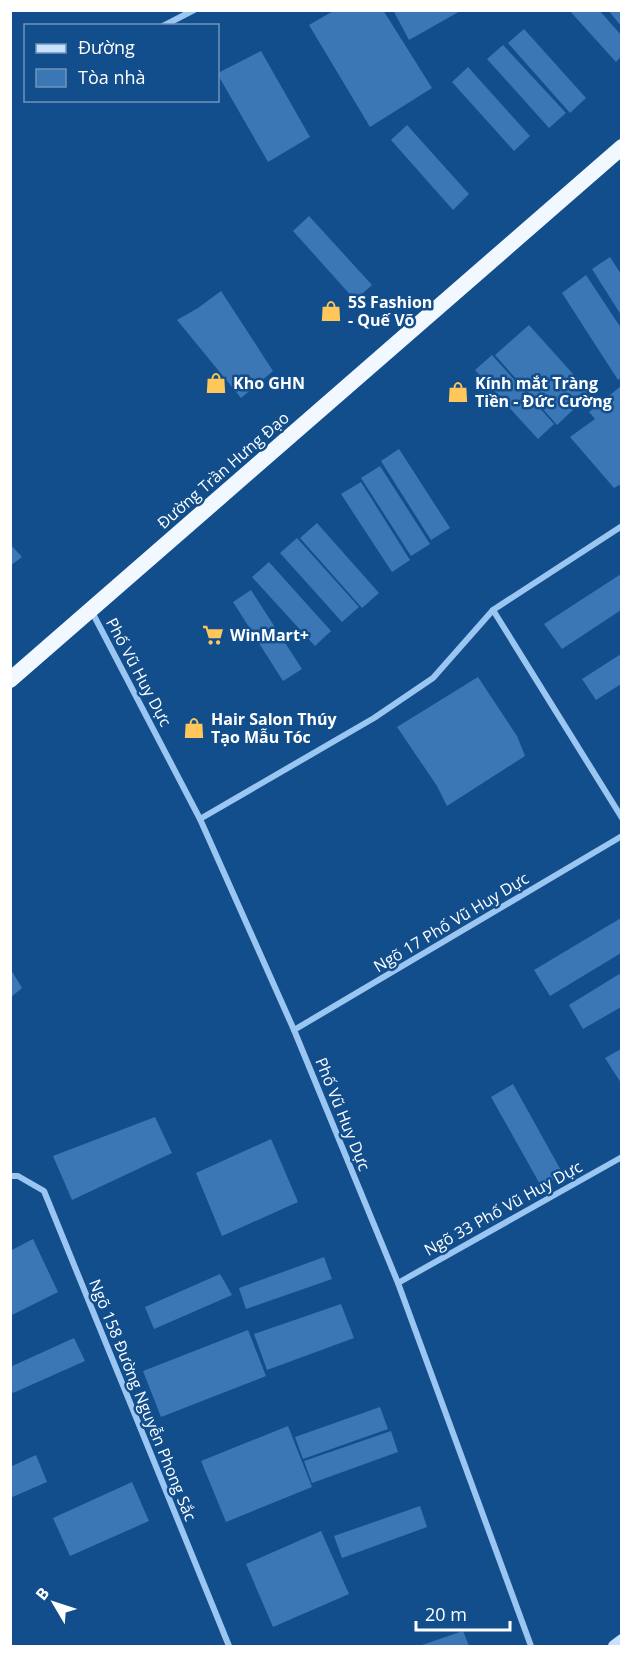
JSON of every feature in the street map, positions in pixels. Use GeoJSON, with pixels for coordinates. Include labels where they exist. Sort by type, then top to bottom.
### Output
{"type":"FeatureCollection","features":[{"type":"Feature","properties":{"kind":"highway","name":"Đường Trần Hưng Đạo"},"geometry":{"type":"LineString","coordinates":[[10,680],[621,147]]}},
{"type":"Feature","properties":{"kind":"main road"},"geometry":{"type":"LineString","coordinates":[[614,1647],[621,1641]]}},
{"type":"Feature","properties":{"kind":"street"},"geometry":{"type":"LineString","coordinates":[[167,24],[194,10]]}},
{"type":"Feature","properties":{"kind":"street"},"geometry":{"type":"LineString","coordinates":[[200,819],[374,718],[433,678],[493,610],[621,526]]}},
{"type":"Feature","properties":{"kind":"street","name":"Phố Vũ Huy Dực"},"geometry":{"type":"LineString","coordinates":[[91,609],[200,819],[294,1030],[398,1283],[531,1647]]}},
{"type":"Feature","properties":{"kind":"street"},"geometry":{"type":"LineString","coordinates":[[493,610],[621,818]]}},
{"type":"Feature","properties":{"kind":"street","name":"Ngõ 17 Phố Vũ Huy Dực"},"geometry":{"type":"LineString","coordinates":[[294,1030],[621,836]]}},
{"type":"Feature","properties":{"kind":"street","name":"Ngõ 33 Phố Vũ Huy Dực"},"geometry":{"type":"LineString","coordinates":[[398,1283],[621,1157]]}},
{"type":"Feature","properties":{"kind":"street","name":"Ngõ 158 Đường Nguyễn Phong Sắc"},"geometry":{"type":"LineString","coordinates":[[14,1176],[44,1191],[229,1647]]}},
{"type":"Feature","properties":{"kind":"building"},"geometry":{"type":"Polygon","coordinates":[[[335,10],[383,10],[432,88],[370,127],[309,25],[335,10]]]}},
{"type":"Feature","properties":{"kind":"building"},"geometry":{"type":"Polygon","coordinates":[[[393,10],[462,10],[409,40],[393,10]]]}},
{"type":"Feature","properties":{"kind":"building"},"geometry":{"type":"Polygon","coordinates":[[[569,10],[599,10],[621,35],[621,57],[616,62],[569,10]]]}},
{"type":"Feature","properties":{"kind":"building"},"geometry":{"type":"Polygon","coordinates":[[[608,10],[621,10],[621,26],[608,10]]]}},
{"type":"Feature","properties":{"kind":"building"},"geometry":{"type":"Polygon","coordinates":[[[524,29],[586,98],[570,113],[508,43],[524,29]]]}},
{"type":"Feature","properties":{"kind":"building"},"geometry":{"type":"Polygon","coordinates":[[[503,45],[566,113],[549,128],[487,59],[503,45]]]}},
{"type":"Feature","properties":{"kind":"building"},"geometry":{"type":"Polygon","coordinates":[[[261,51],[310,137],[268,162],[219,77],[219,72],[261,51]]]}},
{"type":"Feature","properties":{"kind":"building"},"geometry":{"type":"Polygon","coordinates":[[[468,67],[530,136],[514,151],[452,82],[468,67]]]}},
{"type":"Feature","properties":{"kind":"building"},"geometry":{"type":"Polygon","coordinates":[[[407,125],[469,194],[453,210],[391,140],[407,125]]]}},
{"type":"Feature","properties":{"kind":"building"},"geometry":{"type":"Polygon","coordinates":[[[309,216],[372,285],[355,300],[293,231],[309,216]]]}},
{"type":"Feature","properties":{"kind":"building"},"geometry":{"type":"Polygon","coordinates":[[[610,257],[621,274],[621,315],[592,269],[610,257]]]}},
{"type":"Feature","properties":{"kind":"building"},"geometry":{"type":"Polygon","coordinates":[[[586,275],[621,328],[621,377],[618,380],[562,293],[586,275]]]}},
{"type":"Feature","properties":{"kind":"building"},"geometry":{"type":"Polygon","coordinates":[[[221,291],[273,371],[241,398],[177,320],[221,291]]]}},
{"type":"Feature","properties":{"kind":"building"},"geometry":{"type":"Polygon","coordinates":[[[529,325],[591,394],[575,409],[555,387],[574,409],[557,425],[495,355],[529,325]]]}},
{"type":"Feature","properties":{"kind":"building"},"geometry":{"type":"Polygon","coordinates":[[[492,355],[554,424],[538,439],[475,370],[492,355]]]}},
{"type":"Feature","properties":{"kind":"building"},"geometry":{"type":"Polygon","coordinates":[[[621,386],[621,484],[614,488],[570,437],[595,419],[589,412],[621,386]]]}},
{"type":"Feature","properties":{"kind":"building"},"geometry":{"type":"Polygon","coordinates":[[[399,449],[450,528],[431,540],[381,461],[399,449]]]}},
{"type":"Feature","properties":{"kind":"building"},"geometry":{"type":"Polygon","coordinates":[[[380,466],[430,544],[411,556],[361,478],[380,466]]]}},
{"type":"Feature","properties":{"kind":"building"},"geometry":{"type":"Polygon","coordinates":[[[361,482],[410,560],[392,572],[341,494],[361,482]]]}},
{"type":"Feature","properties":{"kind":"building"},"geometry":{"type":"Polygon","coordinates":[[[317,523],[379,593],[362,608],[300,538],[317,523]]]}},
{"type":"Feature","properties":{"kind":"building"},"geometry":{"type":"Polygon","coordinates":[[[297,538],[359,607],[342,622],[280,553],[297,538]]]}},
{"type":"Feature","properties":{"kind":"building"},"geometry":{"type":"Polygon","coordinates":[[[10,544],[22,557],[10,566],[10,544]]]}},
{"type":"Feature","properties":{"kind":"building"},"geometry":{"type":"Polygon","coordinates":[[[269,562],[331,631],[315,646],[252,577],[269,562]]]}},
{"type":"Feature","properties":{"kind":"building"},"geometry":{"type":"Polygon","coordinates":[[[621,574],[621,610],[562,649],[544,624],[621,574]]]}},
{"type":"Feature","properties":{"kind":"building"},"geometry":{"type":"Polygon","coordinates":[[[251,590],[302,669],[283,681],[233,602],[251,590]]]}},
{"type":"Feature","properties":{"kind":"building"},"geometry":{"type":"Polygon","coordinates":[[[621,654],[621,684],[596,700],[582,679],[621,654]]]}},
{"type":"Feature","properties":{"kind":"building"},"geometry":{"type":"Polygon","coordinates":[[[478,677],[517,736],[525,756],[447,806],[437,786],[397,727],[478,677]]]}},
{"type":"Feature","properties":{"kind":"building"},"geometry":{"type":"Polygon","coordinates":[[[621,918],[621,953],[550,996],[534,970],[621,918]]]}},
{"type":"Feature","properties":{"kind":"building"},"geometry":{"type":"Polygon","coordinates":[[[10,968],[22,988],[10,998],[10,968]]]}},
{"type":"Feature","properties":{"kind":"building"},"geometry":{"type":"Polygon","coordinates":[[[621,973],[621,1007],[583,1029],[569,1005],[621,973]]]}},
{"type":"Feature","properties":{"kind":"building"},"geometry":{"type":"Polygon","coordinates":[[[621,1049],[621,1083],[605,1058],[621,1049]]]}},
{"type":"Feature","properties":{"kind":"building"},"geometry":{"type":"Polygon","coordinates":[[[513,1084],[563,1174],[541,1186],[491,1097],[513,1084]]]}},
{"type":"Feature","properties":{"kind":"building"},"geometry":{"type":"Polygon","coordinates":[[[155,1117],[172,1153],[72,1200],[53,1156],[155,1117]]]}},
{"type":"Feature","properties":{"kind":"building"},"geometry":{"type":"Polygon","coordinates":[[[271,1139],[298,1202],[222,1236],[196,1173],[271,1139]]]}},
{"type":"Feature","properties":{"kind":"building"},"geometry":{"type":"Polygon","coordinates":[[[33,1239],[58,1292],[10,1316],[10,1251],[33,1239]]]}},
{"type":"Feature","properties":{"kind":"building"},"geometry":{"type":"Polygon","coordinates":[[[324,1257],[332,1279],[246,1309],[239,1288],[324,1257]]]}},
{"type":"Feature","properties":{"kind":"building"},"geometry":{"type":"Polygon","coordinates":[[[220,1274],[232,1295],[154,1329],[145,1307],[220,1274]]]}},
{"type":"Feature","properties":{"kind":"building"},"geometry":{"type":"Polygon","coordinates":[[[341,1304],[354,1338],[267,1370],[254,1334],[341,1304]]]}},
{"type":"Feature","properties":{"kind":"building"},"geometry":{"type":"Polygon","coordinates":[[[248,1330],[266,1376],[161,1417],[143,1371],[248,1330]]]}},
{"type":"Feature","properties":{"kind":"building"},"geometry":{"type":"Polygon","coordinates":[[[74,1338],[85,1361],[13,1393],[10,1387],[10,1367],[74,1338]]]}},
{"type":"Feature","properties":{"kind":"building"},"geometry":{"type":"Polygon","coordinates":[[[380,1407],[388,1429],[303,1459],[295,1437],[380,1407]]]}},
{"type":"Feature","properties":{"kind":"building"},"geometry":{"type":"Polygon","coordinates":[[[288,1426],[312,1487],[226,1522],[201,1461],[288,1426]]]}},
{"type":"Feature","properties":{"kind":"building"},"geometry":{"type":"Polygon","coordinates":[[[391,1431],[398,1452],[312,1483],[304,1461],[391,1431]]]}},
{"type":"Feature","properties":{"kind":"building"},"geometry":{"type":"Polygon","coordinates":[[[36,1455],[47,1482],[10,1498],[10,1467],[36,1455]]]}},
{"type":"Feature","properties":{"kind":"building"},"geometry":{"type":"Polygon","coordinates":[[[132,1482],[149,1521],[70,1556],[53,1518],[132,1482]]]}},
{"type":"Feature","properties":{"kind":"building"},"geometry":{"type":"Polygon","coordinates":[[[420,1506],[427,1527],[342,1558],[334,1536],[420,1506]]]}},
{"type":"Feature","properties":{"kind":"building"},"geometry":{"type":"Polygon","coordinates":[[[321,1531],[349,1594],[273,1627],[246,1564],[321,1531]]]}},
{"type":"Feature","properties":{"kind":"building"},"geometry":{"type":"Polygon","coordinates":[[[463,1631],[469,1646],[419,1646],[463,1631]]]}},
{"type":"Feature","properties":{"kind":"place","name":"5S Fashion - Quế Võ"},"geometry":{"type":"Point","coordinates":[331,311]}},
{"type":"Feature","properties":{"kind":"place","name":"Kho GHN"},"geometry":{"type":"Point","coordinates":[216,383]}},
{"type":"Feature","properties":{"kind":"place","name":"Kính mắt Tràng Tiền - Đức Cường"},"geometry":{"type":"Point","coordinates":[458,392]}},
{"type":"Feature","properties":{"kind":"place","name":"WinMart+"},"geometry":{"type":"Point","coordinates":[213,635]}},
{"type":"Feature","properties":{"kind":"place","name":"Hair Salon Thúy Tạo Mẫu Tóc"},"geometry":{"type":"Point","coordinates":[194,728]}}]}
